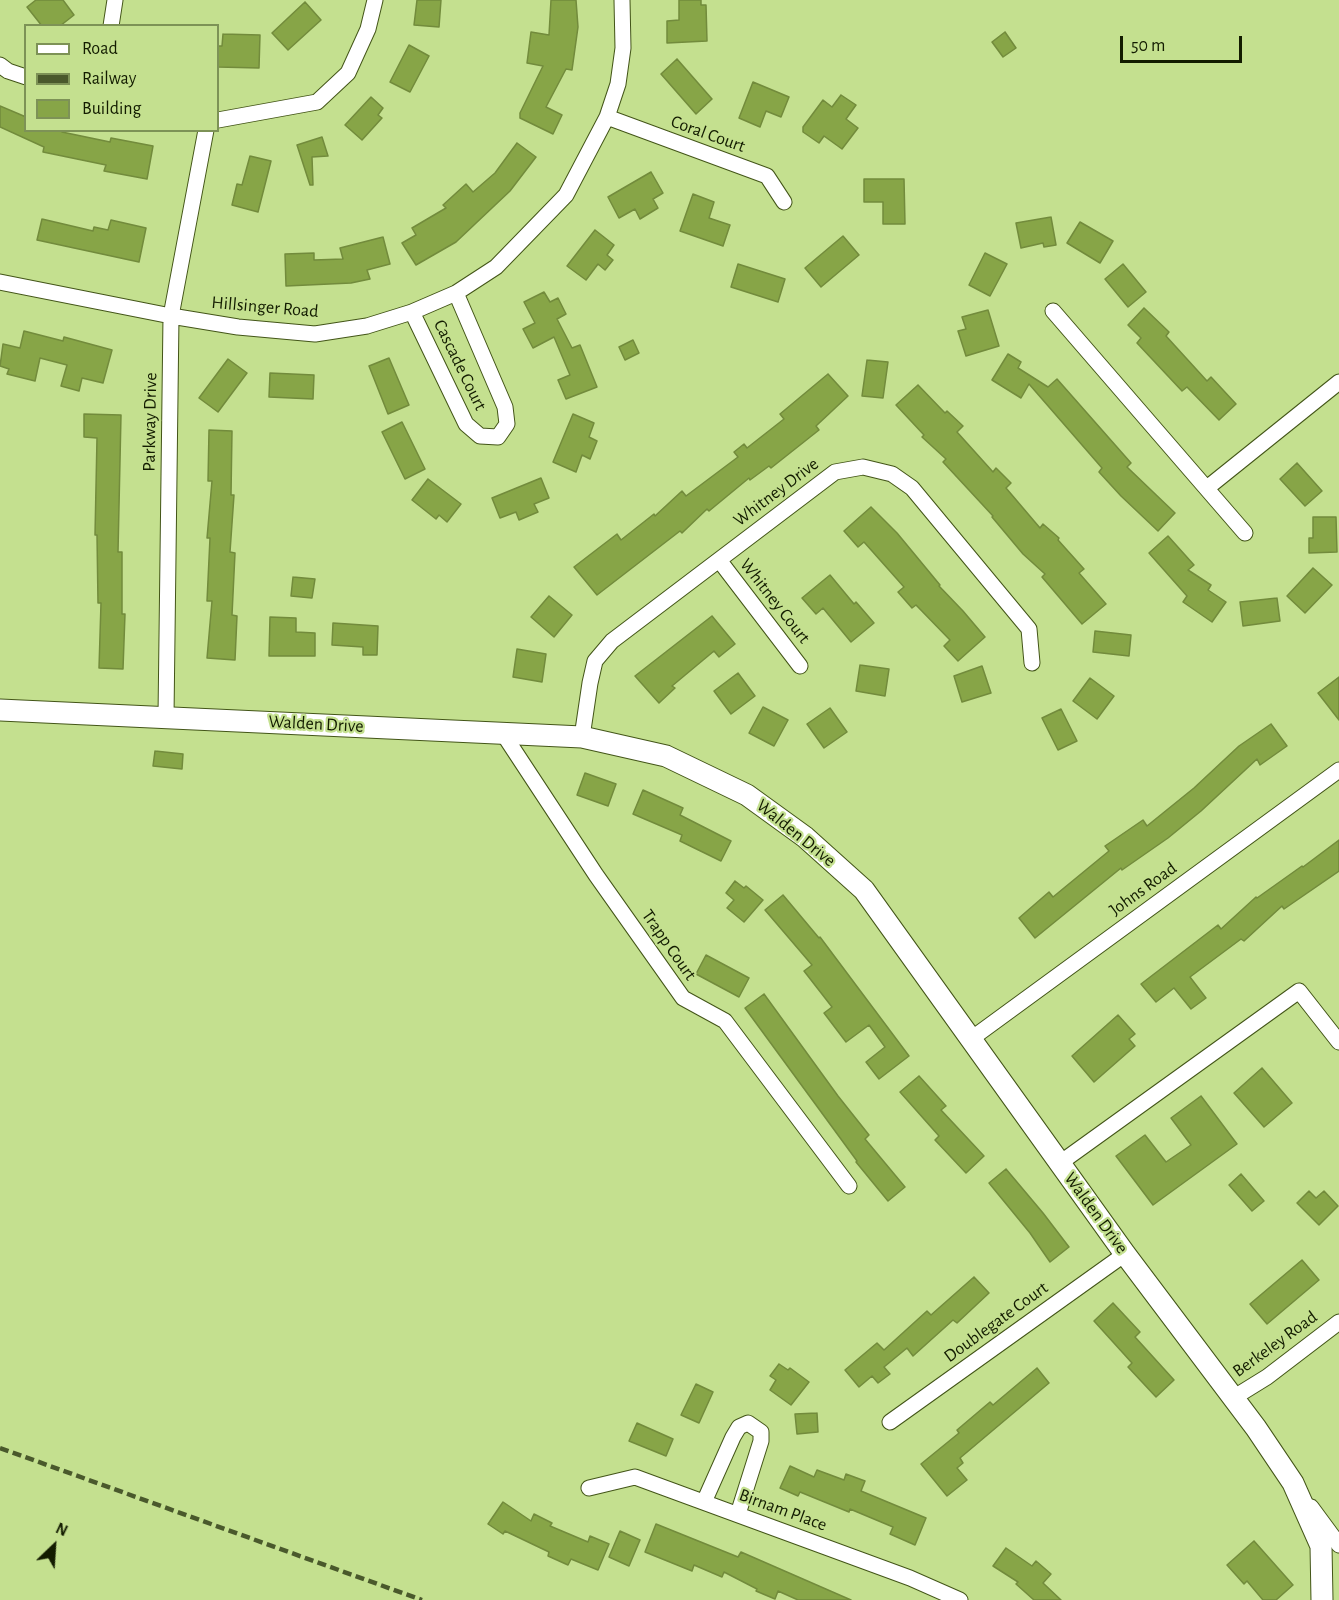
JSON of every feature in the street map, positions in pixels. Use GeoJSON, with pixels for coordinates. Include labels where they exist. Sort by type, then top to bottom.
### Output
{"type":"FeatureCollection","features":[{"type":"Feature","properties":{"kind":"street"},"geometry":{"type":"LineString","coordinates":[[111,24],[115,0]]}},
{"type":"Feature","properties":{"kind":"street"},"geometry":{"type":"LineString","coordinates":[[219,120],[317,102],[348,73],[368,29],[375,0]]}},
{"type":"Feature","properties":{"kind":"street","name":"Hillsinger Road"},"geometry":{"type":"LineString","coordinates":[[0,282],[171,316],[238,327],[315,334],[367,326],[412,312],[456,293],[496,267],[566,195],[607,117],[618,84],[623,48],[622,0]]}},
{"type":"Feature","properties":{"kind":"street"},"geometry":{"type":"LineString","coordinates":[[0,64],[8,71],[24,76]]}},
{"type":"Feature","properties":{"kind":"street","name":"Coral Court"},"geometry":{"type":"LineString","coordinates":[[607,117],[767,176],[784,202]]}},
{"type":"Feature","properties":{"kind":"street","name":"Parkway Drive"},"geometry":{"type":"LineString","coordinates":[[166,716],[171,316],[206,132]]}},
{"type":"Feature","properties":{"kind":"street","name":"Cascade Court"},"geometry":{"type":"LineString","coordinates":[[412,312],[465,424],[480,436],[498,437],[507,424],[505,407],[456,293]]}},
{"type":"Feature","properties":{"kind":"street"},"geometry":{"type":"LineString","coordinates":[[1053,312],[1245,533]]}},
{"type":"Feature","properties":{"kind":"street"},"geometry":{"type":"LineString","coordinates":[[1207,488],[1339,382]]}},
{"type":"Feature","properties":{"kind":"street","name":"Whitney Drive"},"geometry":{"type":"LineString","coordinates":[[582,737],[595,661],[612,641],[835,472],[863,467],[892,474],[912,488],[1029,629],[1032,663]]}},
{"type":"Feature","properties":{"kind":"street","name":"Whitney Court"},"geometry":{"type":"LineString","coordinates":[[718,560],[800,666]]}},
{"type":"Feature","properties":{"kind":"street","name":"Walden Drive"},"geometry":{"type":"LineString","coordinates":[[0,710],[582,737],[666,756],[747,795],[805,837],[864,890],[1125,1254],[1256,1428],[1339,1545]]}},
{"type":"Feature","properties":{"kind":"street","name":"Trapp Court"},"geometry":{"type":"LineString","coordinates":[[502,732],[596,874],[683,998],[724,1021],[849,1186]]}},
{"type":"Feature","properties":{"kind":"street","name":"Johns Road"},"geometry":{"type":"LineString","coordinates":[[971,1039],[1339,770]]}},
{"type":"Feature","properties":{"kind":"street"},"geometry":{"type":"LineString","coordinates":[[1060,1163],[1299,991],[1339,1042]]}},
{"type":"Feature","properties":{"kind":"street","name":"Doublegate Court"},"geometry":{"type":"LineString","coordinates":[[890,1422],[1125,1254]]}},
{"type":"Feature","properties":{"kind":"street","name":"Berkeley Road"},"geometry":{"type":"LineString","coordinates":[[1233,1398],[1267,1377],[1339,1322]]}},
{"type":"Feature","properties":{"kind":"street"},"geometry":{"type":"LineString","coordinates":[[704,1502],[733,1437],[739,1427],[748,1424],[761,1432],[761,1440],[738,1514]]}},
{"type":"Feature","properties":{"kind":"street","name":"Birnam Place"},"geometry":{"type":"LineString","coordinates":[[589,1488],[634,1477],[910,1578],[960,1600]]}},
{"type":"Feature","properties":{"kind":"street","name":"Walden Drive"},"geometry":{"type":"LineString","coordinates":[[1293,1483],[1321,1546],[1323,1600]]}},
{"type":"Feature","properties":{"kind":"building"},"geometry":{"type":"Polygon","coordinates":[[[36,0],[63,0],[74,15],[63,24],[40,24],[27,7],[36,0]]]}},
{"type":"Feature","properties":{"kind":"building"},"geometry":{"type":"Polygon","coordinates":[[[417,0],[441,0],[439,27],[414,25],[417,0]]]}},
{"type":"Feature","properties":{"kind":"building"},"geometry":{"type":"Polygon","coordinates":[[[551,0],[576,0],[578,27],[572,70],[566,69],[546,107],[562,115],[553,134],[520,118],[520,113],[543,66],[527,63],[531,32],[549,35],[551,0]]]}},
{"type":"Feature","properties":{"kind":"building"},"geometry":{"type":"Polygon","coordinates":[[[679,0],[701,0],[701,5],[706,5],[707,41],[667,43],[667,21],[679,20],[679,0]]]}},
{"type":"Feature","properties":{"kind":"building"},"geometry":{"type":"Polygon","coordinates":[[[305,2],[321,20],[288,50],[272,33],[305,2]]]}},
{"type":"Feature","properties":{"kind":"building"},"geometry":{"type":"Polygon","coordinates":[[[1005,32],[1016,48],[1003,57],[992,42],[1005,32]]]}},
{"type":"Feature","properties":{"kind":"building"},"geometry":{"type":"Polygon","coordinates":[[[223,34],[260,35],[259,68],[219,67],[219,46],[222,46],[223,34]]]}},
{"type":"Feature","properties":{"kind":"building"},"geometry":{"type":"Polygon","coordinates":[[[409,45],[429,56],[410,92],[390,82],[409,45]]]}},
{"type":"Feature","properties":{"kind":"building"},"geometry":{"type":"Polygon","coordinates":[[[677,59],[712,99],[696,114],[661,74],[677,59]]]}},
{"type":"Feature","properties":{"kind":"building"},"geometry":{"type":"Polygon","coordinates":[[[753,82],[789,97],[781,117],[766,111],[760,127],[739,118],[753,82]]]}},
{"type":"Feature","properties":{"kind":"building"},"geometry":{"type":"Polygon","coordinates":[[[841,95],[856,105],[846,119],[858,128],[842,149],[824,136],[819,143],[803,132],[803,127],[823,100],[832,107],[841,95]]]}},
{"type":"Feature","properties":{"kind":"building"},"geometry":{"type":"Polygon","coordinates":[[[371,97],[383,108],[378,115],[382,118],[362,140],[345,125],[371,97]]]}},
{"type":"Feature","properties":{"kind":"building"},"geometry":{"type":"Polygon","coordinates":[[[0,106],[24,116],[24,132],[62,132],[110,142],[111,138],[153,146],[147,179],[104,171],[106,165],[43,152],[44,147],[0,127],[0,106]]]}},
{"type":"Feature","properties":{"kind":"building"},"geometry":{"type":"Polygon","coordinates":[[[322,137],[328,156],[312,157],[313,185],[310,185],[297,145],[322,137]]]}},
{"type":"Feature","properties":{"kind":"building"},"geometry":{"type":"Polygon","coordinates":[[[517,143],[536,157],[510,191],[456,242],[416,265],[402,243],[416,235],[412,228],[446,208],[443,205],[466,184],[473,192],[495,173],[517,143]]]}},
{"type":"Feature","properties":{"kind":"building"},"geometry":{"type":"Polygon","coordinates":[[[250,156],[271,161],[258,212],[232,205],[237,184],[242,185],[250,156]]]}},
{"type":"Feature","properties":{"kind":"building"},"geometry":{"type":"Polygon","coordinates":[[[651,172],[663,193],[653,199],[658,208],[640,219],[635,209],[619,218],[608,197],[651,172]]]}},
{"type":"Feature","properties":{"kind":"building"},"geometry":{"type":"Polygon","coordinates":[[[864,179],[904,179],[905,224],[883,224],[883,202],[864,202],[864,179]]]}},
{"type":"Feature","properties":{"kind":"building"},"geometry":{"type":"Polygon","coordinates":[[[693,194],[714,202],[709,218],[730,225],[723,246],[680,231],[693,194]]]}},
{"type":"Feature","properties":{"kind":"building"},"geometry":{"type":"Polygon","coordinates":[[[1051,217],[1056,245],[1044,247],[1043,243],[1021,248],[1016,223],[1051,217]]]}},
{"type":"Feature","properties":{"kind":"building"},"geometry":{"type":"Polygon","coordinates":[[[42,219],[93,231],[94,227],[108,230],[111,220],[146,228],[139,262],[37,240],[42,219]]]}},
{"type":"Feature","properties":{"kind":"building"},"geometry":{"type":"Polygon","coordinates":[[[1080,222],[1113,241],[1100,263],[1067,243],[1080,222]]]}},
{"type":"Feature","properties":{"kind":"building"},"geometry":{"type":"Polygon","coordinates":[[[595,230],[614,245],[607,255],[613,260],[605,270],[598,264],[586,280],[567,266],[595,230]]]}},
{"type":"Feature","properties":{"kind":"building"},"geometry":{"type":"Polygon","coordinates":[[[843,236],[859,255],[821,287],[805,268],[843,236]]]}},
{"type":"Feature","properties":{"kind":"building"},"geometry":{"type":"Polygon","coordinates":[[[383,237],[390,264],[367,270],[370,279],[351,283],[286,286],[285,254],[314,253],[314,260],[343,259],[340,248],[383,237]]]}},
{"type":"Feature","properties":{"kind":"building"},"geometry":{"type":"Polygon","coordinates":[[[985,253],[1007,264],[990,296],[969,285],[985,253]]]}},
{"type":"Feature","properties":{"kind":"building"},"geometry":{"type":"Polygon","coordinates":[[[738,264],[785,279],[778,302],[731,287],[738,264]]]}},
{"type":"Feature","properties":{"kind":"building"},"geometry":{"type":"Polygon","coordinates":[[[1123,264],[1146,292],[1128,307],[1105,279],[1123,264]]]}},
{"type":"Feature","properties":{"kind":"building"},"geometry":{"type":"Polygon","coordinates":[[[544,292],[550,302],[558,298],[566,314],[557,319],[572,348],[580,345],[597,387],[566,399],[558,380],[570,375],[554,337],[533,348],[523,329],[535,323],[524,302],[544,292]]]}},
{"type":"Feature","properties":{"kind":"building"},"geometry":{"type":"Polygon","coordinates":[[[1144,308],[1169,332],[1166,336],[1207,381],[1211,377],[1236,404],[1219,420],[1187,387],[1182,391],[1137,343],[1141,338],[1128,325],[1144,308]]]}},
{"type":"Feature","properties":{"kind":"building"},"geometry":{"type":"Polygon","coordinates":[[[988,310],[999,346],[966,356],[958,331],[966,329],[962,317],[988,310]]]}},
{"type":"Feature","properties":{"kind":"building"},"geometry":{"type":"Polygon","coordinates":[[[24,331],[63,341],[64,337],[112,350],[103,383],[82,378],[79,391],[61,386],[67,365],[40,358],[35,381],[7,374],[9,369],[0,366],[3,344],[20,348],[24,331]]]}},
{"type":"Feature","properties":{"kind":"building"},"geometry":{"type":"Polygon","coordinates":[[[633,340],[639,353],[625,360],[619,347],[633,340]]]}},
{"type":"Feature","properties":{"kind":"building"},"geometry":{"type":"Polygon","coordinates":[[[1008,354],[1021,362],[1018,368],[1048,387],[1057,379],[1131,463],[1127,467],[1175,513],[1158,531],[1099,472],[1102,468],[1029,384],[1021,398],[992,380],[1008,354]]]}},
{"type":"Feature","properties":{"kind":"building"},"geometry":{"type":"Polygon","coordinates":[[[389,358],[409,405],[388,414],[369,366],[389,358]]]}},
{"type":"Feature","properties":{"kind":"building"},"geometry":{"type":"Polygon","coordinates":[[[228,359],[247,373],[218,412],[199,398],[228,359]]]}},
{"type":"Feature","properties":{"kind":"building"},"geometry":{"type":"Polygon","coordinates":[[[867,360],[888,362],[883,398],[862,396],[867,360]]]}},
{"type":"Feature","properties":{"kind":"building"},"geometry":{"type":"Polygon","coordinates":[[[270,373],[314,375],[313,399],[269,397],[270,373]]]}},
{"type":"Feature","properties":{"kind":"building"},"geometry":{"type":"Polygon","coordinates":[[[828,374],[848,396],[816,426],[819,430],[771,468],[769,466],[750,480],[749,478],[709,511],[707,509],[682,533],[680,531],[597,595],[574,567],[617,534],[621,540],[654,514],[655,516],[682,491],[686,496],[738,457],[734,452],[744,444],[747,448],[784,419],[780,414],[828,374]]]}},
{"type":"Feature","properties":{"kind":"building"},"geometry":{"type":"Polygon","coordinates":[[[918,385],[945,413],[947,411],[963,426],[957,432],[993,472],[996,468],[1011,483],[1006,488],[1040,528],[1043,524],[1059,538],[1058,540],[1084,569],[1079,573],[1106,604],[1082,624],[1042,577],[1045,574],[1023,554],[993,516],[943,462],[946,459],[922,437],[924,435],[896,405],[918,385]]]}},
{"type":"Feature","properties":{"kind":"building"},"geometry":{"type":"Polygon","coordinates":[[[84,414],[121,415],[118,552],[122,552],[122,614],[125,614],[123,669],[99,668],[101,603],[98,603],[97,535],[95,535],[97,438],[84,437],[84,414]]]}},
{"type":"Feature","properties":{"kind":"building"},"geometry":{"type":"Polygon","coordinates":[[[573,414],[594,423],[589,437],[597,441],[590,459],[582,455],[576,472],[553,462],[573,414]]]}},
{"type":"Feature","properties":{"kind":"building"},"geometry":{"type":"Polygon","coordinates":[[[402,422],[425,469],[405,479],[382,432],[402,422]]]}},
{"type":"Feature","properties":{"kind":"building"},"geometry":{"type":"Polygon","coordinates":[[[209,430],[232,431],[231,495],[234,495],[230,552],[235,553],[232,615],[237,616],[235,660],[207,658],[212,601],[207,601],[210,538],[207,538],[212,481],[208,481],[209,430]]]}},
{"type":"Feature","properties":{"kind":"building"},"geometry":{"type":"Polygon","coordinates":[[[1297,463],[1322,491],[1305,506],[1280,479],[1297,463]]]}},
{"type":"Feature","properties":{"kind":"building"},"geometry":{"type":"Polygon","coordinates":[[[541,478],[549,498],[534,504],[538,512],[519,520],[516,512],[500,518],[492,498],[541,478]]]}},
{"type":"Feature","properties":{"kind":"building"},"geometry":{"type":"Polygon","coordinates":[[[428,479],[461,504],[447,522],[439,515],[436,519],[412,500],[428,479]]]}},
{"type":"Feature","properties":{"kind":"building"},"geometry":{"type":"Polygon","coordinates":[[[871,507],[897,533],[939,586],[985,637],[958,661],[944,646],[950,640],[916,605],[912,608],[898,592],[904,587],[864,542],[858,547],[844,531],[871,507]]]}},
{"type":"Feature","properties":{"kind":"building"},"geometry":{"type":"Polygon","coordinates":[[[1313,517],[1336,517],[1337,552],[1309,553],[1309,538],[1313,538],[1313,517]]]}},
{"type":"Feature","properties":{"kind":"building"},"geometry":{"type":"Polygon","coordinates":[[[1168,536],[1194,565],[1188,570],[1211,585],[1208,590],[1226,602],[1212,622],[1183,602],[1187,596],[1149,553],[1168,536]]]}},
{"type":"Feature","properties":{"kind":"building"},"geometry":{"type":"Polygon","coordinates":[[[1313,568],[1332,585],[1305,613],[1287,596],[1313,568]]]}},
{"type":"Feature","properties":{"kind":"building"},"geometry":{"type":"Polygon","coordinates":[[[830,575],[854,604],[856,602],[874,623],[851,642],[823,608],[816,614],[802,598],[830,575]]]}},
{"type":"Feature","properties":{"kind":"building"},"geometry":{"type":"Polygon","coordinates":[[[293,577],[315,579],[312,598],[291,596],[293,577]]]}},
{"type":"Feature","properties":{"kind":"building"},"geometry":{"type":"Polygon","coordinates":[[[549,596],[572,615],[554,637],[531,617],[549,596]]]}},
{"type":"Feature","properties":{"kind":"building"},"geometry":{"type":"Polygon","coordinates":[[[1277,598],[1280,621],[1243,626],[1240,602],[1277,598]]]}},
{"type":"Feature","properties":{"kind":"building"},"geometry":{"type":"Polygon","coordinates":[[[712,616],[735,644],[719,657],[714,651],[672,686],[675,688],[659,703],[635,676],[712,616]]]}},
{"type":"Feature","properties":{"kind":"building"},"geometry":{"type":"Polygon","coordinates":[[[270,617],[296,618],[296,632],[315,633],[315,656],[269,656],[270,617]]]}},
{"type":"Feature","properties":{"kind":"building"},"geometry":{"type":"Polygon","coordinates":[[[333,623],[378,626],[377,655],[363,655],[363,647],[332,645],[333,623]]]}},
{"type":"Feature","properties":{"kind":"building"},"geometry":{"type":"Polygon","coordinates":[[[1095,631],[1131,635],[1129,656],[1093,652],[1095,631]]]}},
{"type":"Feature","properties":{"kind":"building"},"geometry":{"type":"Polygon","coordinates":[[[517,649],[546,654],[542,682],[513,677],[517,649]]]}},
{"type":"Feature","properties":{"kind":"building"},"geometry":{"type":"Polygon","coordinates":[[[860,665],[889,669],[885,696],[856,691],[860,665]]]}},
{"type":"Feature","properties":{"kind":"building"},"geometry":{"type":"Polygon","coordinates":[[[982,666],[991,693],[962,702],[954,676],[982,666]]]}},
{"type":"Feature","properties":{"kind":"building"},"geometry":{"type":"Polygon","coordinates":[[[738,673],[755,696],[731,714],[714,691],[738,673]]]}},
{"type":"Feature","properties":{"kind":"building"},"geometry":{"type":"Polygon","coordinates":[[[1339,677],[1339,720],[1318,693],[1339,677]]]}},
{"type":"Feature","properties":{"kind":"building"},"geometry":{"type":"Polygon","coordinates":[[[1090,678],[1114,696],[1097,719],[1073,701],[1090,678]]]}},
{"type":"Feature","properties":{"kind":"building"},"geometry":{"type":"Polygon","coordinates":[[[763,707],[788,720],[774,746],[749,733],[763,707]]]}},
{"type":"Feature","properties":{"kind":"building"},"geometry":{"type":"Polygon","coordinates":[[[830,708],[847,732],[824,748],[807,724],[830,708]]]}},
{"type":"Feature","properties":{"kind":"building"},"geometry":{"type":"Polygon","coordinates":[[[1061,709],[1077,741],[1058,750],[1042,718],[1061,709]]]}},
{"type":"Feature","properties":{"kind":"building"},"geometry":{"type":"Polygon","coordinates":[[[1271,724],[1287,746],[1260,765],[1257,759],[1168,838],[1122,870],[1121,868],[1035,938],[1019,918],[1049,892],[1053,897],[1109,851],[1105,846],[1143,820],[1147,826],[1194,788],[1239,746],[1271,724]]]}},
{"type":"Feature","properties":{"kind":"building"},"geometry":{"type":"Polygon","coordinates":[[[155,751],[183,754],[182,769],[153,766],[155,751]]]}},
{"type":"Feature","properties":{"kind":"building"},"geometry":{"type":"Polygon","coordinates":[[[585,773],[616,784],[608,806],[577,795],[585,773]]]}},
{"type":"Feature","properties":{"kind":"building"},"geometry":{"type":"Polygon","coordinates":[[[643,790],[683,808],[680,815],[731,841],[721,861],[680,841],[682,835],[633,814],[643,790]]]}},
{"type":"Feature","properties":{"kind":"building"},"geometry":{"type":"Polygon","coordinates":[[[1339,840],[1339,871],[1284,909],[1282,906],[1244,941],[1241,939],[1190,977],[1206,998],[1191,1009],[1174,988],[1156,1002],[1141,984],[1218,925],[1221,929],[1256,897],[1303,867],[1339,840]]]}},
{"type":"Feature","properties":{"kind":"building"},"geometry":{"type":"Polygon","coordinates":[[[735,881],[744,888],[746,886],[763,900],[744,922],[727,908],[734,900],[726,893],[735,881]]]}},
{"type":"Feature","properties":{"kind":"building"},"geometry":{"type":"Polygon","coordinates":[[[783,895],[820,937],[909,1056],[879,1079],[866,1062],[885,1047],[869,1025],[846,1042],[824,1013],[832,1007],[804,971],[812,965],[765,910],[783,895]]]}},
{"type":"Feature","properties":{"kind":"building"},"geometry":{"type":"Polygon","coordinates":[[[706,955],[749,978],[739,997],[696,974],[706,955]]]}},
{"type":"Feature","properties":{"kind":"building"},"geometry":{"type":"Polygon","coordinates":[[[764,994],[869,1135],[865,1139],[905,1187],[888,1201],[856,1162],[745,1008],[764,994]]]}},
{"type":"Feature","properties":{"kind":"building"},"geometry":{"type":"Polygon","coordinates":[[[1118,1015],[1135,1034],[1129,1039],[1135,1046],[1094,1082],[1072,1056],[1118,1015]]]}},
{"type":"Feature","properties":{"kind":"building"},"geometry":{"type":"Polygon","coordinates":[[[1262,1068],[1292,1103],[1264,1127],[1234,1093],[1262,1068]]]}},
{"type":"Feature","properties":{"kind":"building"},"geometry":{"type":"Polygon","coordinates":[[[919,1076],[946,1106],[941,1110],[984,1156],[966,1173],[935,1140],[939,1136],[900,1092],[919,1076]]]}},
{"type":"Feature","properties":{"kind":"building"},"geometry":{"type":"Polygon","coordinates":[[[1201,1096],[1237,1144],[1153,1205],[1116,1156],[1145,1135],[1166,1162],[1191,1145],[1171,1118],[1201,1096]]]}},
{"type":"Feature","properties":{"kind":"building"},"geometry":{"type":"Polygon","coordinates":[[[1006,1169],[1069,1247],[1050,1262],[1030,1233],[989,1183],[1006,1169]]]}},
{"type":"Feature","properties":{"kind":"building"},"geometry":{"type":"Polygon","coordinates":[[[1241,1174],[1264,1201],[1252,1211],[1229,1185],[1241,1174]]]}},
{"type":"Feature","properties":{"kind":"building"},"geometry":{"type":"Polygon","coordinates":[[[1309,1191],[1316,1198],[1324,1191],[1338,1206],[1319,1225],[1297,1203],[1309,1191]]]}},
{"type":"Feature","properties":{"kind":"building"},"geometry":{"type":"Polygon","coordinates":[[[1302,1260],[1319,1280],[1267,1324],[1250,1304],[1302,1260]]]}},
{"type":"Feature","properties":{"kind":"building"},"geometry":{"type":"Polygon","coordinates":[[[974,1277],[989,1293],[957,1323],[953,1320],[913,1356],[907,1348],[884,1367],[890,1374],[878,1383],[872,1376],[859,1387],[845,1370],[877,1343],[884,1350],[927,1311],[931,1315],[974,1277]]]}},
{"type":"Feature","properties":{"kind":"building"},"geometry":{"type":"Polygon","coordinates":[[[1113,1303],[1140,1332],[1135,1337],[1174,1380],[1156,1397],[1128,1367],[1132,1363],[1094,1321],[1113,1303]]]}},
{"type":"Feature","properties":{"kind":"building"},"geometry":{"type":"Polygon","coordinates":[[[779,1364],[788,1370],[790,1368],[809,1382],[791,1405],[770,1390],[776,1380],[770,1376],[779,1364]]]}},
{"type":"Feature","properties":{"kind":"building"},"geometry":{"type":"Polygon","coordinates":[[[1037,1368],[1049,1383],[960,1458],[963,1463],[957,1468],[967,1480],[947,1496],[921,1464],[959,1433],[957,1430],[990,1402],[993,1405],[1037,1368]]]}},
{"type":"Feature","properties":{"kind":"building"},"geometry":{"type":"Polygon","coordinates":[[[696,1384],[713,1392],[699,1423],[681,1415],[696,1384]]]}},
{"type":"Feature","properties":{"kind":"building"},"geometry":{"type":"Polygon","coordinates":[[[817,1413],[818,1432],[797,1434],[795,1414],[817,1413]]]}},
{"type":"Feature","properties":{"kind":"building"},"geometry":{"type":"Polygon","coordinates":[[[637,1423],[673,1439],[666,1456],[629,1441],[637,1423]]]}},
{"type":"Feature","properties":{"kind":"building"},"geometry":{"type":"Polygon","coordinates":[[[790,1466],[814,1477],[817,1470],[844,1480],[846,1474],[865,1481],[861,1491],[926,1518],[915,1545],[890,1534],[893,1527],[850,1509],[849,1512],[800,1492],[798,1496],[780,1488],[790,1466]]]}},
{"type":"Feature","properties":{"kind":"building"},"geometry":{"type":"Polygon","coordinates":[[[503,1502],[531,1521],[534,1514],[552,1523],[550,1526],[588,1542],[590,1536],[609,1544],[598,1570],[571,1559],[568,1565],[548,1556],[549,1552],[505,1531],[503,1534],[488,1524],[503,1502]]]}},
{"type":"Feature","properties":{"kind":"building"},"geometry":{"type":"Polygon","coordinates":[[[656,1524],[738,1557],[741,1552],[851,1600],[798,1600],[778,1591],[775,1599],[756,1591],[757,1589],[724,1572],[722,1577],[694,1565],[692,1571],[645,1552],[656,1524]]]}},
{"type":"Feature","properties":{"kind":"building"},"geometry":{"type":"Polygon","coordinates":[[[620,1531],[640,1540],[629,1566],[609,1557],[620,1531]]]}},
{"type":"Feature","properties":{"kind":"building"},"geometry":{"type":"Polygon","coordinates":[[[1254,1541],[1293,1585],[1276,1600],[1263,1600],[1247,1581],[1244,1584],[1227,1565],[1254,1541]]]}},
{"type":"Feature","properties":{"kind":"building"},"geometry":{"type":"Polygon","coordinates":[[[1006,1548],[1032,1566],[1036,1561],[1051,1574],[1043,1583],[1061,1600],[1034,1600],[1016,1584],[1018,1582],[993,1566],[1006,1548]]]}},
{"type":"Feature","properties":{"kind":"railway"},"geometry":{"type":"LineString","coordinates":[[0,1448],[422,1600]]}}]}
